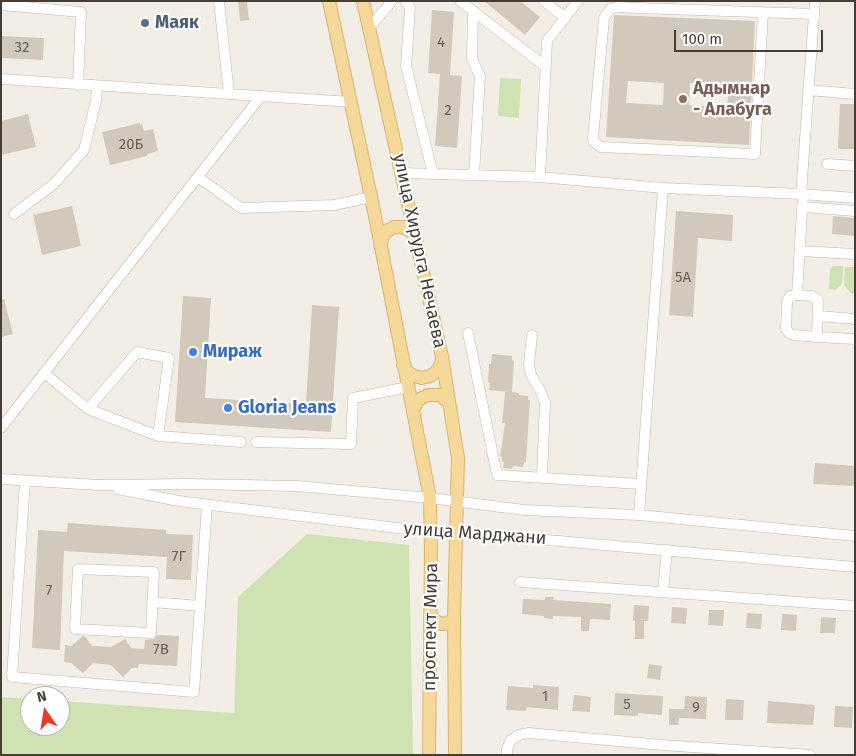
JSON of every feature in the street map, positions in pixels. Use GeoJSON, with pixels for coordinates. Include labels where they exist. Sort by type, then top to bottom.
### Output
{"type":"FeatureCollection","features":[{"type":"Feature","properties":{"kind":"main road","name":"улица Хирурга Нечаева"},"geometry":{"type":"LineString","coordinates":[[328,1],[381,245],[430,498]]}},
{"type":"Feature","properties":{"kind":"main road","name":"улица Хирурга Нечаева"},"geometry":{"type":"LineString","coordinates":[[363,1],[442,357],[458,458],[458,502]]}},
{"type":"Feature","properties":{"kind":"main road"},"geometry":{"type":"LineString","coordinates":[[381,245],[382,237],[394,227],[402,226],[414,235]]}},
{"type":"Feature","properties":{"kind":"main road"},"geometry":{"type":"LineString","coordinates":[[403,365],[408,372],[422,378],[436,372],[441,365],[442,357]]}},
{"type":"Feature","properties":{"kind":"main road"},"geometry":{"type":"LineString","coordinates":[[413,410],[418,400],[428,394],[440,396],[449,403]]}},
{"type":"Feature","properties":{"kind":"main road","name":"проспект Мира"},"geometry":{"type":"LineString","coordinates":[[429,755],[430,498]]}},
{"type":"Feature","properties":{"kind":"main road","name":"проспект Мира"},"geometry":{"type":"LineString","coordinates":[[456,755],[454,618],[458,502]]}},
{"type":"Feature","properties":{"kind":"main road"},"geometry":{"type":"LineString","coordinates":[[431,616],[435,622],[442,624],[449,623],[454,618]]}},
{"type":"Feature","properties":{"kind":"street"},"geometry":{"type":"LineString","coordinates":[[218,1],[229,94]]}},
{"type":"Feature","properties":{"kind":"street"},"geometry":{"type":"LineString","coordinates":[[405,1],[410,7],[406,66],[433,174]]}},
{"type":"Feature","properties":{"kind":"street"},"geometry":{"type":"LineString","coordinates":[[460,1],[546,67]]}},
{"type":"Feature","properties":{"kind":"street"},"geometry":{"type":"LineString","coordinates":[[544,1],[565,18]]}},
{"type":"Feature","properties":{"kind":"street"},"geometry":{"type":"LineString","coordinates":[[540,178],[547,41],[578,1]]}},
{"type":"Feature","properties":{"kind":"street"},"geometry":{"type":"LineString","coordinates":[[796,295],[815,1]]}},
{"type":"Feature","properties":{"kind":"street"},"geometry":{"type":"LineString","coordinates":[[369,28],[389,3]]}},
{"type":"Feature","properties":{"kind":"street"},"geometry":{"type":"LineString","coordinates":[[763,12],[755,154],[601,147],[596,145],[593,138],[604,18],[610,9],[640,4],[814,14]]}},
{"type":"Feature","properties":{"kind":"street"},"geometry":{"type":"LineString","coordinates":[[1,5],[81,12],[78,85]]}},
{"type":"Feature","properties":{"kind":"street"},"geometry":{"type":"LineString","coordinates":[[474,12],[472,59],[480,76],[474,175]]}},
{"type":"Feature","properties":{"kind":"street"},"geometry":{"type":"LineString","coordinates":[[1,79],[351,102]]}},
{"type":"Feature","properties":{"kind":"street"},"geometry":{"type":"LineString","coordinates":[[14,214],[54,184],[84,150],[96,101],[97,86]]}},
{"type":"Feature","properties":{"kind":"street"},"geometry":{"type":"LineString","coordinates":[[808,90],[855,94]]}},
{"type":"Feature","properties":{"kind":"street"},"geometry":{"type":"LineString","coordinates":[[1,428],[261,96]]}},
{"type":"Feature","properties":{"kind":"street"},"geometry":{"type":"LineString","coordinates":[[827,164],[855,166]]}},
{"type":"Feature","properties":{"kind":"street"},"geometry":{"type":"LineString","coordinates":[[402,173],[540,178],[662,188],[855,198]]}},
{"type":"Feature","properties":{"kind":"street"},"geometry":{"type":"LineString","coordinates":[[198,177],[241,208],[334,205],[371,197]]}},
{"type":"Feature","properties":{"kind":"street"},"geometry":{"type":"LineString","coordinates":[[639,515],[662,188]]}},
{"type":"Feature","properties":{"kind":"street"},"geometry":{"type":"LineString","coordinates":[[803,207],[855,211]]}},
{"type":"Feature","properties":{"kind":"street"},"geometry":{"type":"LineString","coordinates":[[800,250],[855,254]]}},
{"type":"Feature","properties":{"kind":"street"},"geometry":{"type":"LineString","coordinates":[[817,337],[819,303],[817,298],[812,296],[790,296],[787,300],[786,329],[790,334],[817,337],[855,339]]}},
{"type":"Feature","properties":{"kind":"street"},"geometry":{"type":"LineString","coordinates":[[818,316],[855,319]]}},
{"type":"Feature","properties":{"kind":"street"},"geometry":{"type":"LineString","coordinates":[[468,333],[498,475],[641,484]]}},
{"type":"Feature","properties":{"kind":"street"},"geometry":{"type":"LineString","coordinates":[[532,336],[531,375],[545,402],[542,478]]}},
{"type":"Feature","properties":{"kind":"street"},"geometry":{"type":"LineString","coordinates":[[88,409],[138,352],[169,358],[158,436]]}},
{"type":"Feature","properties":{"kind":"street"},"geometry":{"type":"LineString","coordinates":[[44,373],[88,409],[158,436],[241,442]]}},
{"type":"Feature","properties":{"kind":"street"},"geometry":{"type":"LineString","coordinates":[[256,442],[350,444],[353,398],[408,387]]}},
{"type":"Feature","properties":{"kind":"street","name":"улица Марджани"},"geometry":{"type":"LineString","coordinates":[[1,479],[98,485],[297,486],[430,498],[524,510],[639,515],[855,536]]}},
{"type":"Feature","properties":{"kind":"street"},"geometry":{"type":"LineString","coordinates":[[25,481],[12,677],[194,692],[207,505]]}},
{"type":"Feature","properties":{"kind":"street","name":"улица Марджани"},"geometry":{"type":"LineString","coordinates":[[98,485],[179,502],[413,530],[456,532],[855,567]]}},
{"type":"Feature","properties":{"kind":"street"},"geometry":{"type":"LineString","coordinates":[[663,591],[667,550]]}},
{"type":"Feature","properties":{"kind":"street"},"geometry":{"type":"LineString","coordinates":[[78,569],[154,572],[152,602],[151,633],[75,629],[78,569]]}},
{"type":"Feature","properties":{"kind":"street"},"geometry":{"type":"LineString","coordinates":[[520,582],[855,606]]}},
{"type":"Feature","properties":{"kind":"street"},"geometry":{"type":"LineString","coordinates":[[152,602],[200,606]]}},
{"type":"Feature","properties":{"kind":"street"},"geometry":{"type":"LineString","coordinates":[[506,755],[509,744],[515,737],[529,733],[662,750],[810,755]]}},
{"type":"Feature","properties":{"kind":"green space"},"geometry":{"type":"Polygon","coordinates":[[[500,78],[521,79],[519,118],[498,116],[500,78]]]}},
{"type":"Feature","properties":{"kind":"green space"},"geometry":{"type":"Polygon","coordinates":[[[833,266],[843,266],[842,284],[835,290],[829,289],[830,269],[833,266]]]}},
{"type":"Feature","properties":{"kind":"green space"},"geometry":{"type":"Polygon","coordinates":[[[845,267],[855,267],[855,292],[852,294],[844,285],[845,267]]]}},
{"type":"Feature","properties":{"kind":"green space"},"geometry":{"type":"Polygon","coordinates":[[[307,534],[409,545],[413,755],[1,755],[1,697],[20,698],[20,736],[70,736],[70,702],[234,713],[238,597],[307,534]]]}},
{"type":"Feature","properties":{"kind":"building"},"geometry":{"type":"Polygon","coordinates":[[[238,1],[247,1],[249,20],[240,21],[238,1]]]}},
{"type":"Feature","properties":{"kind":"building"},"geometry":{"type":"Polygon","coordinates":[[[484,1],[520,1],[540,17],[525,35],[484,1]]]}},
{"type":"Feature","properties":{"kind":"building"},"geometry":{"type":"Polygon","coordinates":[[[432,10],[454,12],[450,75],[462,76],[457,148],[435,146],[440,74],[428,73],[432,10]]]}},
{"type":"Feature","properties":{"kind":"building"},"geometry":{"type":"Polygon","coordinates":[[[614,15],[755,21],[749,145],[606,137],[614,15]],[[628,81],[626,103],[663,105],[664,83],[628,81]],[[690,83],[689,105],[727,107],[729,85],[690,83]]]}},
{"type":"Feature","properties":{"kind":"building"},"geometry":{"type":"Polygon","coordinates":[[[1,36],[44,38],[43,60],[1,58],[1,36]]]}},
{"type":"Feature","properties":{"kind":"building"},"geometry":{"type":"Polygon","coordinates":[[[840,104],[855,104],[855,149],[838,149],[840,104]]]}},
{"type":"Feature","properties":{"kind":"building"},"geometry":{"type":"Polygon","coordinates":[[[28,114],[36,147],[1,155],[1,121],[28,114]]]}},
{"type":"Feature","properties":{"kind":"building"},"geometry":{"type":"Polygon","coordinates":[[[140,123],[144,131],[153,129],[158,151],[147,154],[147,156],[110,165],[102,132],[140,123]]]}},
{"type":"Feature","properties":{"kind":"building"},"geometry":{"type":"Polygon","coordinates":[[[72,206],[81,246],[42,255],[33,215],[72,206]]]}},
{"type":"Feature","properties":{"kind":"building"},"geometry":{"type":"Polygon","coordinates":[[[676,211],[733,215],[732,241],[698,238],[693,317],[669,315],[676,211]]]}},
{"type":"Feature","properties":{"kind":"building"},"geometry":{"type":"Polygon","coordinates":[[[833,216],[855,218],[855,236],[832,234],[833,216]]]}},
{"type":"Feature","properties":{"kind":"building","name":"Мираж"},"geometry":{"type":"Polygon","coordinates":[[[183,296],[211,298],[205,398],[306,404],[312,305],[339,307],[331,432],[175,422],[183,296]]]}},
{"type":"Feature","properties":{"kind":"building"},"geometry":{"type":"Polygon","coordinates":[[[4,299],[13,334],[1,337],[1,300],[4,299]]]}},
{"type":"Feature","properties":{"kind":"building"},"geometry":{"type":"Polygon","coordinates":[[[492,354],[512,356],[514,361],[512,392],[528,396],[528,400],[530,400],[526,462],[524,462],[523,467],[503,468],[504,462],[502,462],[502,457],[500,456],[505,423],[502,423],[505,392],[510,392],[489,390],[489,364],[491,364],[492,354]]]}},
{"type":"Feature","properties":{"kind":"building"},"geometry":{"type":"Polygon","coordinates":[[[815,463],[855,466],[855,486],[813,484],[815,463]]]}},
{"type":"Feature","properties":{"kind":"building"},"geometry":{"type":"Polygon","coordinates":[[[68,523],[166,530],[166,534],[193,535],[191,580],[166,579],[167,557],[64,551],[60,650],[32,648],[38,530],[67,532],[68,523]]]}},
{"type":"Feature","properties":{"kind":"building"},"geometry":{"type":"Polygon","coordinates":[[[545,597],[554,597],[553,600],[611,604],[610,620],[590,619],[589,631],[581,631],[581,617],[553,616],[553,619],[544,618],[544,616],[522,614],[523,599],[545,600],[545,597]]]}},
{"type":"Feature","properties":{"kind":"building"},"geometry":{"type":"Polygon","coordinates":[[[634,605],[649,606],[648,621],[644,621],[644,639],[635,639],[634,605]]]}},
{"type":"Feature","properties":{"kind":"building"},"geometry":{"type":"Polygon","coordinates":[[[672,607],[687,608],[686,624],[671,623],[672,607]]]}},
{"type":"Feature","properties":{"kind":"building"},"geometry":{"type":"Polygon","coordinates":[[[709,610],[724,610],[723,626],[708,625],[709,610]]]}},
{"type":"Feature","properties":{"kind":"building"},"geometry":{"type":"Polygon","coordinates":[[[747,613],[762,614],[761,629],[746,628],[747,613]]]}},
{"type":"Feature","properties":{"kind":"building"},"geometry":{"type":"Polygon","coordinates":[[[782,614],[797,615],[796,631],[781,630],[782,614]]]}},
{"type":"Feature","properties":{"kind":"building"},"geometry":{"type":"Polygon","coordinates":[[[821,617],[836,618],[835,633],[820,633],[821,617]]]}},
{"type":"Feature","properties":{"kind":"building"},"geometry":{"type":"Polygon","coordinates":[[[157,635],[179,636],[177,666],[139,664],[138,668],[132,668],[123,677],[111,665],[93,663],[83,673],[71,663],[64,662],[65,645],[71,646],[83,636],[92,646],[111,647],[125,639],[131,648],[144,649],[145,640],[154,639],[157,635]]]}},
{"type":"Feature","properties":{"kind":"building"},"geometry":{"type":"Polygon","coordinates":[[[649,664],[662,666],[660,680],[647,678],[649,664]]]}},
{"type":"Feature","properties":{"kind":"building"},"geometry":{"type":"Polygon","coordinates":[[[533,685],[559,687],[558,710],[527,707],[526,711],[506,710],[508,686],[533,688],[533,685]]]}},
{"type":"Feature","properties":{"kind":"building"},"geometry":{"type":"Polygon","coordinates":[[[615,693],[663,696],[662,715],[638,713],[638,716],[614,715],[615,693]]]}},
{"type":"Feature","properties":{"kind":"building"},"geometry":{"type":"Polygon","coordinates":[[[574,695],[591,697],[590,712],[572,711],[574,695]]]}},
{"type":"Feature","properties":{"kind":"building"},"geometry":{"type":"Polygon","coordinates":[[[685,696],[707,697],[706,719],[679,718],[678,725],[669,725],[669,709],[684,709],[685,696]]]}},
{"type":"Feature","properties":{"kind":"building"},"geometry":{"type":"Polygon","coordinates":[[[726,699],[744,700],[743,720],[725,720],[726,699]]]}},
{"type":"Feature","properties":{"kind":"building"},"geometry":{"type":"Polygon","coordinates":[[[768,701],[815,705],[813,725],[767,723],[768,701]]]}},
{"type":"Feature","properties":{"kind":"building"},"geometry":{"type":"Polygon","coordinates":[[[835,706],[853,707],[852,728],[834,727],[835,706]]]}},
{"type":"Feature","properties":{"kind":"place","name":"Маяк"},"geometry":{"type":"Point","coordinates":[145,23]}},
{"type":"Feature","properties":{"kind":"place","name":"Адымнар - Алабуга"},"geometry":{"type":"Point","coordinates":[683,99]}},
{"type":"Feature","properties":{"kind":"place","name":"Мираж"},"geometry":{"type":"Point","coordinates":[193,352]}},
{"type":"Feature","properties":{"kind":"place","name":"Gloria Jeans"},"geometry":{"type":"Point","coordinates":[228,408]}}]}
